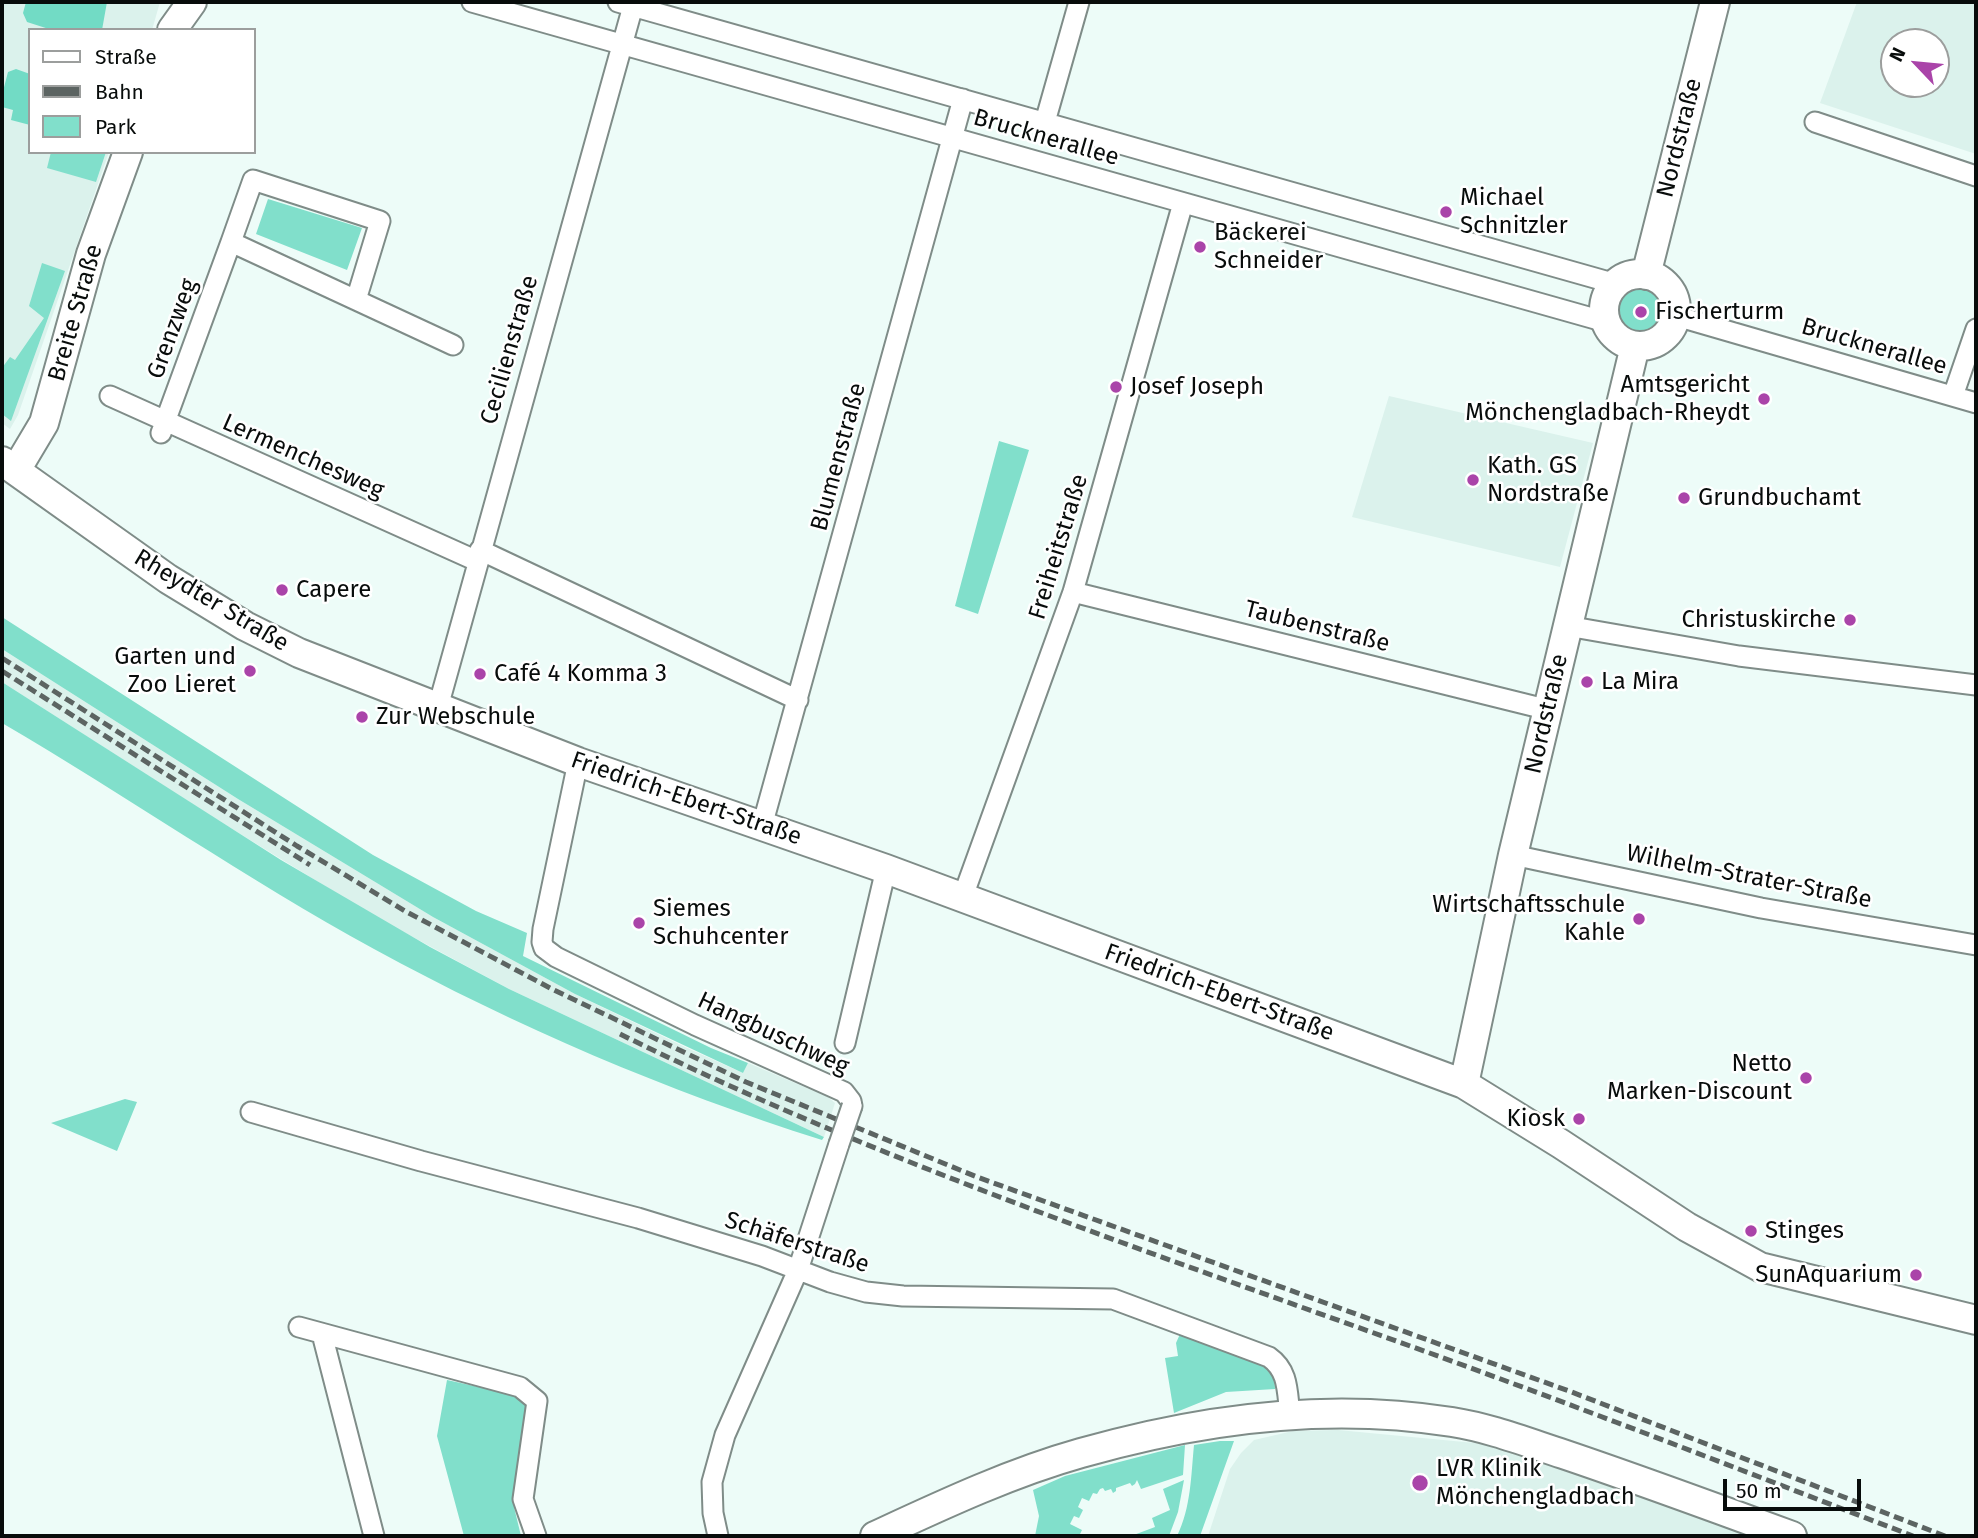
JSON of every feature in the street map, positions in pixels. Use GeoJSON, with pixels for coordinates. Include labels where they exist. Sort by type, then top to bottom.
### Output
{"type":"FeatureCollection","features":[{"type":"Feature","properties":{"kind":"street"},"geometry":{"type":"LineString","coordinates":[[171,28],[177,2]]}},
{"type":"Feature","properties":{"kind":"street"},"geometry":{"type":"LineString","coordinates":[[172,28],[192,2]]}},
{"type":"Feature","properties":{"kind":"street","name":"Brucknerallee"},"geometry":{"type":"LineString","coordinates":[[472,2],[1606,322]]}},
{"type":"Feature","properties":{"kind":"street"},"geometry":{"type":"LineString","coordinates":[[1045,122],[1079,2]]}},
{"type":"Feature","properties":{"kind":"street","name":"Nordstraße"},"geometry":{"type":"LineString","coordinates":[[1646,275],[1715,2]]}},
{"type":"Feature","properties":{"kind":"street","name":"Brucknerallee"},"geometry":{"type":"LineString","coordinates":[[625,4],[1616,284]]}},
{"type":"Feature","properties":{"kind":"street","name":"Cecilienstraße"},"geometry":{"type":"LineString","coordinates":[[438,707],[621,44],[625,4]]}},
{"type":"Feature","properties":{"kind":"street","name":"Blumenstraße"},"geometry":{"type":"LineString","coordinates":[[762,827],[963,99]]}},
{"type":"Feature","properties":{"kind":"street"},"geometry":{"type":"LineString","coordinates":[[1815,122],[1976,176]]}},
{"type":"Feature","properties":{"kind":"street","name":"Breite Straße"},"geometry":{"type":"LineString","coordinates":[[9,466],[44,423],[91,254],[127,154]]}},
{"type":"Feature","properties":{"kind":"street","name":"Grenzweg"},"geometry":{"type":"LineString","coordinates":[[163,427],[253,180],[380,221],[356,300]]}},
{"type":"Feature","properties":{"kind":"street","name":"Freiheitstraße"},"geometry":{"type":"LineString","coordinates":[[962,899],[1073,592],[1183,203]]}},
{"type":"Feature","properties":{"kind":"street"},"geometry":{"type":"LineString","coordinates":[[231,242],[453,345]]}},
{"type":"Feature","properties":{"kind":"street"},"geometry":{"type":"LineString","coordinates":[[1635,275],[1646,275],[1656,278],[1672,294],[1676,304],[1676,316],[1672,327],[1656,343],[1635,346],[1616,338],[1606,322],[1605,303],[1616,284],[1635,275]]}},
{"type":"Feature","properties":{"kind":"street","name":"Brucknerallee"},"geometry":{"type":"LineString","coordinates":[[1676,316],[1976,403]]}},
{"type":"Feature","properties":{"kind":"street"},"geometry":{"type":"LineString","coordinates":[[1953,396],[1976,329]]}},
{"type":"Feature","properties":{"kind":"street","name":"Nordstraße"},"geometry":{"type":"LineString","coordinates":[[1464,1084],[1513,855],[1635,346]]}},
{"type":"Feature","properties":{"kind":"street","name":"Lermenchesweg"},"geometry":{"type":"LineString","coordinates":[[110,396],[163,427],[479,555],[798,699]]}},
{"type":"Feature","properties":{"kind":"street","name":"Rheydter Straße"},"geometry":{"type":"LineString","coordinates":[[9,466],[168,579],[245,626],[299,653],[438,707]]}},
{"type":"Feature","properties":{"kind":"street","name":"Taubenstraße"},"geometry":{"type":"LineString","coordinates":[[1073,592],[1549,710]]}},
{"type":"Feature","properties":{"kind":"street"},"geometry":{"type":"LineString","coordinates":[[1567,626],[1739,656],[1976,685]]}},
{"type":"Feature","properties":{"kind":"street","name":"Friedrich-Ebert-Straße"},"geometry":{"type":"LineString","coordinates":[[438,707],[578,762],[886,869],[1464,1084],[1687,1227],[1760,1267],[1976,1320]]}},
{"type":"Feature","properties":{"kind":"street","name":"Hangbuschweg"},"geometry":{"type":"LineString","coordinates":[[578,762],[543,929],[542,942],[548,953],[695,1025],[844,1092],[852,1106],[798,1270],[725,1435],[712,1482],[713,1513],[718,1536]]}},
{"type":"Feature","properties":{"kind":"street","name":"Wilhelm-Strater-Straße"},"geometry":{"type":"LineString","coordinates":[[1513,855],[1761,908],[1976,945]]}},
{"type":"Feature","properties":{"kind":"street"},"geometry":{"type":"LineString","coordinates":[[845,1043],[886,869]]}},
{"type":"Feature","properties":{"kind":"street","name":"Schäferstraße"},"geometry":{"type":"LineString","coordinates":[[251,1112],[421,1161],[638,1218],[762,1256],[866,1292],[903,1296],[1113,1299],[1243,1345],[1269,1357],[1279,1364],[1283,1371],[1290,1415]]}},
{"type":"Feature","properties":{"kind":"street"},"geometry":{"type":"LineString","coordinates":[[299,1327],[520,1387],[537,1401],[523,1499],[536,1536]]}},
{"type":"Feature","properties":{"kind":"street"},"geometry":{"type":"LineString","coordinates":[[322,1334],[374,1536]]}},
{"type":"Feature","properties":{"kind":"street"},"geometry":{"type":"LineString","coordinates":[[876,1536],[988,1486],[1079,1453],[1236,1419],[1377,1414],[1441,1420],[1486,1430],[1613,1471],[1792,1536]]}},
{"type":"Feature","properties":{"kind":"shaded area"},"geometry":{"type":"Polygon","coordinates":[[[2,2],[160,2],[153,28],[28,28],[28,154],[108,154],[18,415],[10,429],[2,423],[2,2]]]}},
{"type":"Feature","properties":{"kind":"shaded area"},"geometry":{"type":"Polygon","coordinates":[[[1857,2],[1976,2],[1976,154],[1820,103],[1857,2]]]}},
{"type":"Feature","properties":{"kind":"shaded area","name":"Kath. GS Nordstraße"},"geometry":{"type":"Polygon","coordinates":[[[1389,396],[1593,443],[1560,567],[1352,517],[1389,396]]]}},
{"type":"Feature","properties":{"kind":"shaded area"},"geometry":{"type":"Polygon","coordinates":[[[2,649],[238,799],[433,917],[575,994],[685,1047],[743,1073],[748,1063],[828,1097],[835,1103],[824,1137],[509,989],[372,915],[2,682],[2,649]]]}},
{"type":"Feature","properties":{"kind":"shaded area","name":"LVR Klinik Mönchengladbach"},"geometry":{"type":"Polygon","coordinates":[[[1338,1430],[1496,1445],[1760,1536],[1208,1536],[1230,1469],[1254,1440],[1293,1431],[1338,1430]]]}},
{"type":"Feature","properties":{"kind":"green space"},"geometry":{"type":"Polygon","coordinates":[[[26,2],[107,2],[102,28],[46,28],[27,22],[23,13],[26,2]]]}},
{"type":"Feature","properties":{"kind":"green space"},"geometry":{"type":"Polygon","coordinates":[[[16,69],[28,73],[28,124],[11,120],[13,110],[2,107],[8,72],[16,69]]]}},
{"type":"Feature","properties":{"kind":"green space"},"geometry":{"type":"Polygon","coordinates":[[[50,154],[105,154],[96,182],[47,168],[50,154]]]}},
{"type":"Feature","properties":{"kind":"green space"},"geometry":{"type":"Polygon","coordinates":[[[268,199],[362,228],[347,270],[256,234],[268,199]]]}},
{"type":"Feature","properties":{"kind":"green space"},"geometry":{"type":"Polygon","coordinates":[[[42,263],[65,271],[11,421],[2,414],[2,368],[10,357],[15,360],[44,318],[29,306],[42,263]]]}},
{"type":"Feature","properties":{"kind":"green space"},"geometry":{"type":"Polygon","coordinates":[[[1639,283],[1649,285],[1657,291],[1663,299],[1663,319],[1657,327],[1649,333],[1639,335],[1629,333],[1621,327],[1615,319],[1613,309],[1615,299],[1621,291],[1629,285],[1639,283]]]}},
{"type":"Feature","properties":{"kind":"green space"},"geometry":{"type":"Polygon","coordinates":[[[999,441],[1029,450],[978,614],[955,606],[999,441]]]}},
{"type":"Feature","properties":{"kind":"green space"},"geometry":{"type":"Polygon","coordinates":[[[2,617],[373,855],[476,911],[527,933],[523,956],[711,1048],[748,1063],[743,1073],[575,994],[433,917],[238,799],[2,649],[2,617]]]}},
{"type":"Feature","properties":{"kind":"green space"},"geometry":{"type":"Polygon","coordinates":[[[2,682],[281,860],[430,947],[509,989],[824,1137],[822,1140],[764,1121],[650,1079],[538,1031],[374,949],[279,894],[2,723],[2,682]]]}},
{"type":"Feature","properties":{"kind":"green space"},"geometry":{"type":"Polygon","coordinates":[[[125,1099],[137,1102],[117,1151],[51,1123],[125,1099]]]}},
{"type":"Feature","properties":{"kind":"green space"},"geometry":{"type":"Polygon","coordinates":[[[1180,1334],[1261,1363],[1272,1373],[1275,1389],[1226,1392],[1174,1413],[1165,1358],[1178,1356],[1176,1343],[1180,1334]]]}},
{"type":"Feature","properties":{"kind":"green space"},"geometry":{"type":"Polygon","coordinates":[[[447,1380],[515,1395],[528,1405],[514,1507],[521,1536],[464,1536],[437,1436],[447,1380]]]}},
{"type":"Feature","properties":{"kind":"green space"},"geometry":{"type":"Polygon","coordinates":[[[1234,1441],[1200,1536],[1177,1536],[1188,1503],[1194,1445],[1234,1441]]]}},
{"type":"Feature","properties":{"kind":"green space"},"geometry":{"type":"Polygon","coordinates":[[[1185,1445],[1183,1475],[1141,1489],[1137,1480],[1132,1486],[1130,1483],[1116,1488],[1113,1493],[1111,1489],[1100,1489],[1097,1494],[1093,1493],[1089,1501],[1082,1498],[1078,1507],[1083,1510],[1079,1518],[1074,1516],[1070,1524],[1082,1530],[1079,1536],[1035,1536],[1039,1516],[1033,1490],[1065,1476],[1185,1445]]]}},
{"type":"Feature","properties":{"kind":"green space"},"geometry":{"type":"Polygon","coordinates":[[[1184,1480],[1178,1512],[1169,1536],[1131,1536],[1155,1527],[1152,1518],[1170,1510],[1163,1489],[1184,1480]]]}},
{"type":"Feature","properties":{"kind":"railway"},"geometry":{"type":"LineString","coordinates":[[2,658],[297,846],[405,911],[552,989],[746,1082],[977,1177],[1569,1391],[1945,1536]]}},
{"type":"Feature","properties":{"kind":"railway"},"geometry":{"type":"LineString","coordinates":[[2,671],[310,865]]}},
{"type":"Feature","properties":{"kind":"railway"},"geometry":{"type":"LineString","coordinates":[[620,1034],[807,1120],[902,1159],[1191,1268],[1518,1385],[1913,1536]]}},
{"type":"Feature","properties":{"kind":"place","name":"Michael Schnitzler"},"geometry":{"type":"Point","coordinates":[1446,212]}},
{"type":"Feature","properties":{"kind":"place","name":"Bäckerei Schneider"},"geometry":{"type":"Point","coordinates":[1200,247]}},
{"type":"Feature","properties":{"kind":"place","name":"Fischerturm"},"geometry":{"type":"Point","coordinates":[1641,312]}},
{"type":"Feature","properties":{"kind":"place","name":"Josef Joseph"},"geometry":{"type":"Point","coordinates":[1116,387]}},
{"type":"Feature","properties":{"kind":"place","name":"Amtsgericht Mönchengladbach-Rheydt"},"geometry":{"type":"Point","coordinates":[1764,399]}},
{"type":"Feature","properties":{"kind":"place","name":"Kath. GS Nordstraße"},"geometry":{"type":"Point","coordinates":[1473,480]}},
{"type":"Feature","properties":{"kind":"place","name":"Grundbuchamt"},"geometry":{"type":"Point","coordinates":[1684,498]}},
{"type":"Feature","properties":{"kind":"place","name":"Capere"},"geometry":{"type":"Point","coordinates":[282,590]}},
{"type":"Feature","properties":{"kind":"place","name":"Christuskirche"},"geometry":{"type":"Point","coordinates":[1850,620]}},
{"type":"Feature","properties":{"kind":"place","name":"Garten und Zoo Lieret"},"geometry":{"type":"Point","coordinates":[250,671]}},
{"type":"Feature","properties":{"kind":"place","name":"Café 4 Komma 3"},"geometry":{"type":"Point","coordinates":[480,674]}},
{"type":"Feature","properties":{"kind":"place","name":"La Mira"},"geometry":{"type":"Point","coordinates":[1587,682]}},
{"type":"Feature","properties":{"kind":"place","name":"Zur Webschule"},"geometry":{"type":"Point","coordinates":[362,717]}},
{"type":"Feature","properties":{"kind":"place","name":"Wirtschaftsschule Kahle"},"geometry":{"type":"Point","coordinates":[1639,919]}},
{"type":"Feature","properties":{"kind":"place","name":"Siemes Schuhcenter"},"geometry":{"type":"Point","coordinates":[639,923]}},
{"type":"Feature","properties":{"kind":"place","name":"Netto Marken-Discount"},"geometry":{"type":"Point","coordinates":[1806,1078]}},
{"type":"Feature","properties":{"kind":"place","name":"Kiosk"},"geometry":{"type":"Point","coordinates":[1579,1119]}},
{"type":"Feature","properties":{"kind":"place","name":"Stinges"},"geometry":{"type":"Point","coordinates":[1751,1231]}},
{"type":"Feature","properties":{"kind":"place","name":"SunAquarium"},"geometry":{"type":"Point","coordinates":[1916,1275]}},
{"type":"Feature","properties":{"kind":"place","name":"LVR Klinik Mönchengladbach"},"geometry":{"type":"Point","coordinates":[1420,1483]}}]}
